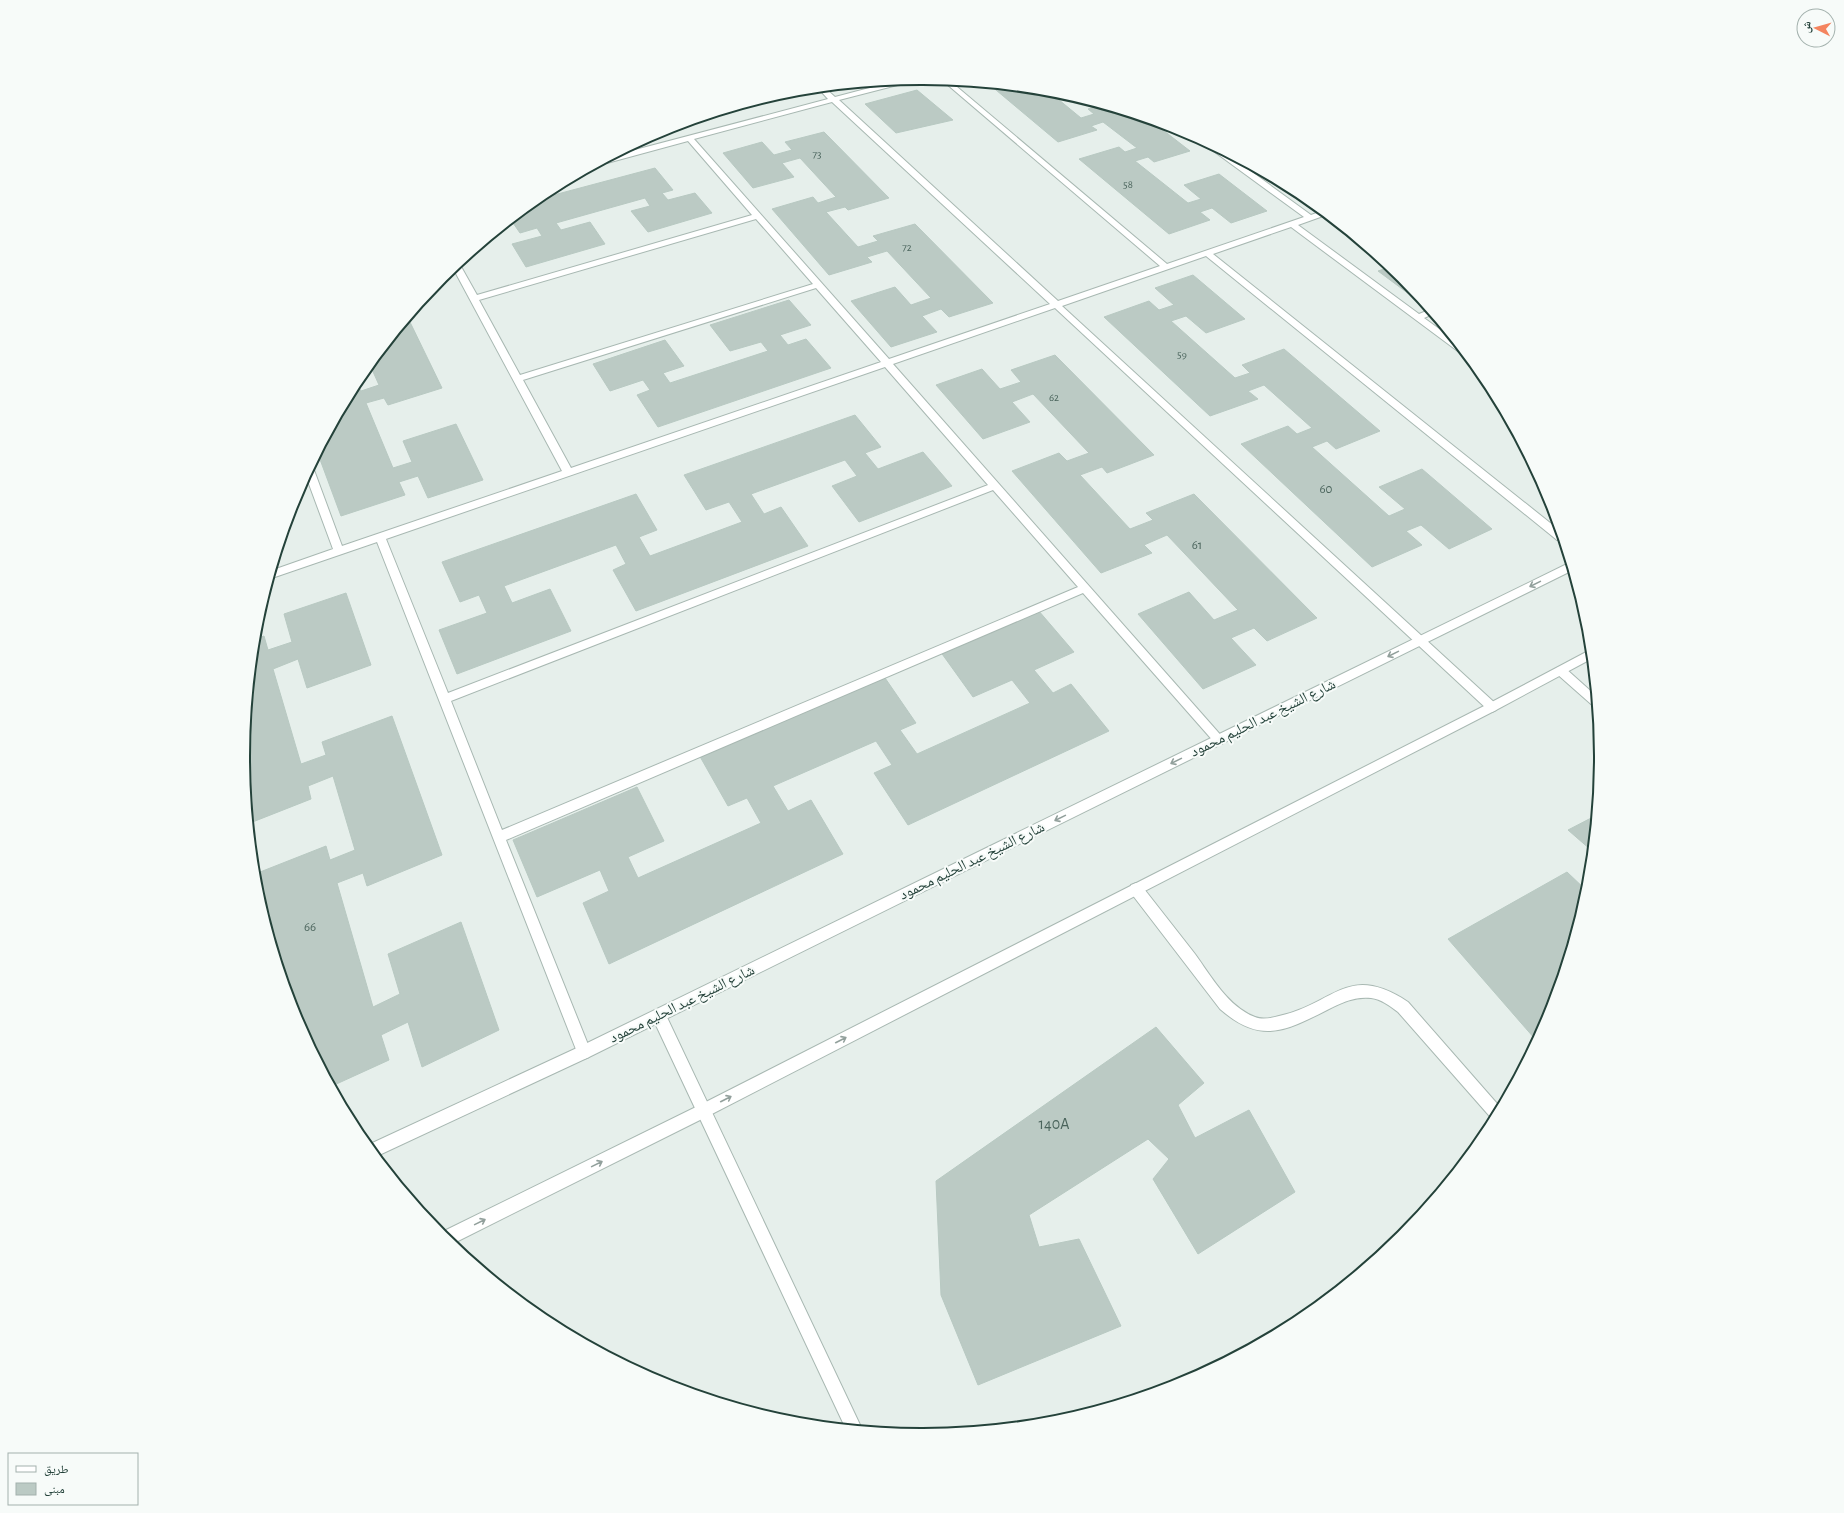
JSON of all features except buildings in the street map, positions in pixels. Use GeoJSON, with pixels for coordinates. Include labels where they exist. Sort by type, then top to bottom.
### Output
{"type":"FeatureCollection","features":[{"type":"Feature","properties":{"kind":"street"},"geometry":{"type":"LineString","coordinates":[[620,157],[883,86]]}},
{"type":"Feature","properties":{"kind":"street"},"geometry":{"type":"LineString","coordinates":[[952,86],[1166,267]]}},
{"type":"Feature","properties":{"kind":"street"},"geometry":{"type":"LineString","coordinates":[[825,92],[1492,707]]}},
{"type":"Feature","properties":{"kind":"street"},"geometry":{"type":"LineString","coordinates":[[689,138],[1219,740]]}},
{"type":"Feature","properties":{"kind":"street"},"geometry":{"type":"LineString","coordinates":[[1239,165],[1310,218]]}},
{"type":"Feature","properties":{"kind":"street"},"geometry":{"type":"LineString","coordinates":[[276,573],[1318,215]]}},
{"type":"Feature","properties":{"kind":"street"},"geometry":{"type":"LineString","coordinates":[[474,298],[757,216]]}},
{"type":"Feature","properties":{"kind":"street"},"geometry":{"type":"LineString","coordinates":[[1292,224],[1448,340]]}},
{"type":"Feature","properties":{"kind":"street"},"geometry":{"type":"LineString","coordinates":[[1207,253],[1554,532]]}},
{"type":"Feature","properties":{"kind":"street"},"geometry":{"type":"LineString","coordinates":[[459,271],[568,472]]}},
{"type":"Feature","properties":{"kind":"street"},"geometry":{"type":"LineString","coordinates":[[518,379],[818,285]]}},
{"type":"Feature","properties":{"kind":"street"},"geometry":{"type":"LineString","coordinates":[[1418,317],[1427,314]]}},
{"type":"Feature","properties":{"kind":"street"},"geometry":{"type":"LineString","coordinates":[[312,478],[339,551]]}},
{"type":"Feature","properties":{"kind":"street"},"geometry":{"type":"LineString","coordinates":[[444,699],[995,486]]}},
{"type":"Feature","properties":{"kind":"street"},"geometry":{"type":"LineString","coordinates":[[380,537],[584,1052]]}},
{"type":"Feature","properties":{"kind":"street","name":"شارع الشيخ عبد الحليم محمود"},"geometry":{"type":"LineString","coordinates":[[377,1149],[659,1016],[1567,569]]}},
{"type":"Feature","properties":{"kind":"street"},"geometry":{"type":"LineString","coordinates":[[500,837],[1085,588]]}},
{"type":"Feature","properties":{"kind":"street"},"geometry":{"type":"LineString","coordinates":[[452,1236],[703,1111],[1492,707],[1586,656]]}},
{"type":"Feature","properties":{"kind":"street"},"geometry":{"type":"LineString","coordinates":[[1561,671],[1591,697]]}},
{"type":"Feature","properties":{"kind":"street"},"geometry":{"type":"LineString","coordinates":[[1136,889],[1225,1004],[1239,1016],[1256,1024],[1274,1025],[1291,1020],[1350,993],[1362,990],[1377,991],[1391,997],[1403,1007],[1493,1109]]}},
{"type":"Feature","properties":{"kind":"street"},"geometry":{"type":"LineString","coordinates":[[659,1016],[852,1424]]}}]}
